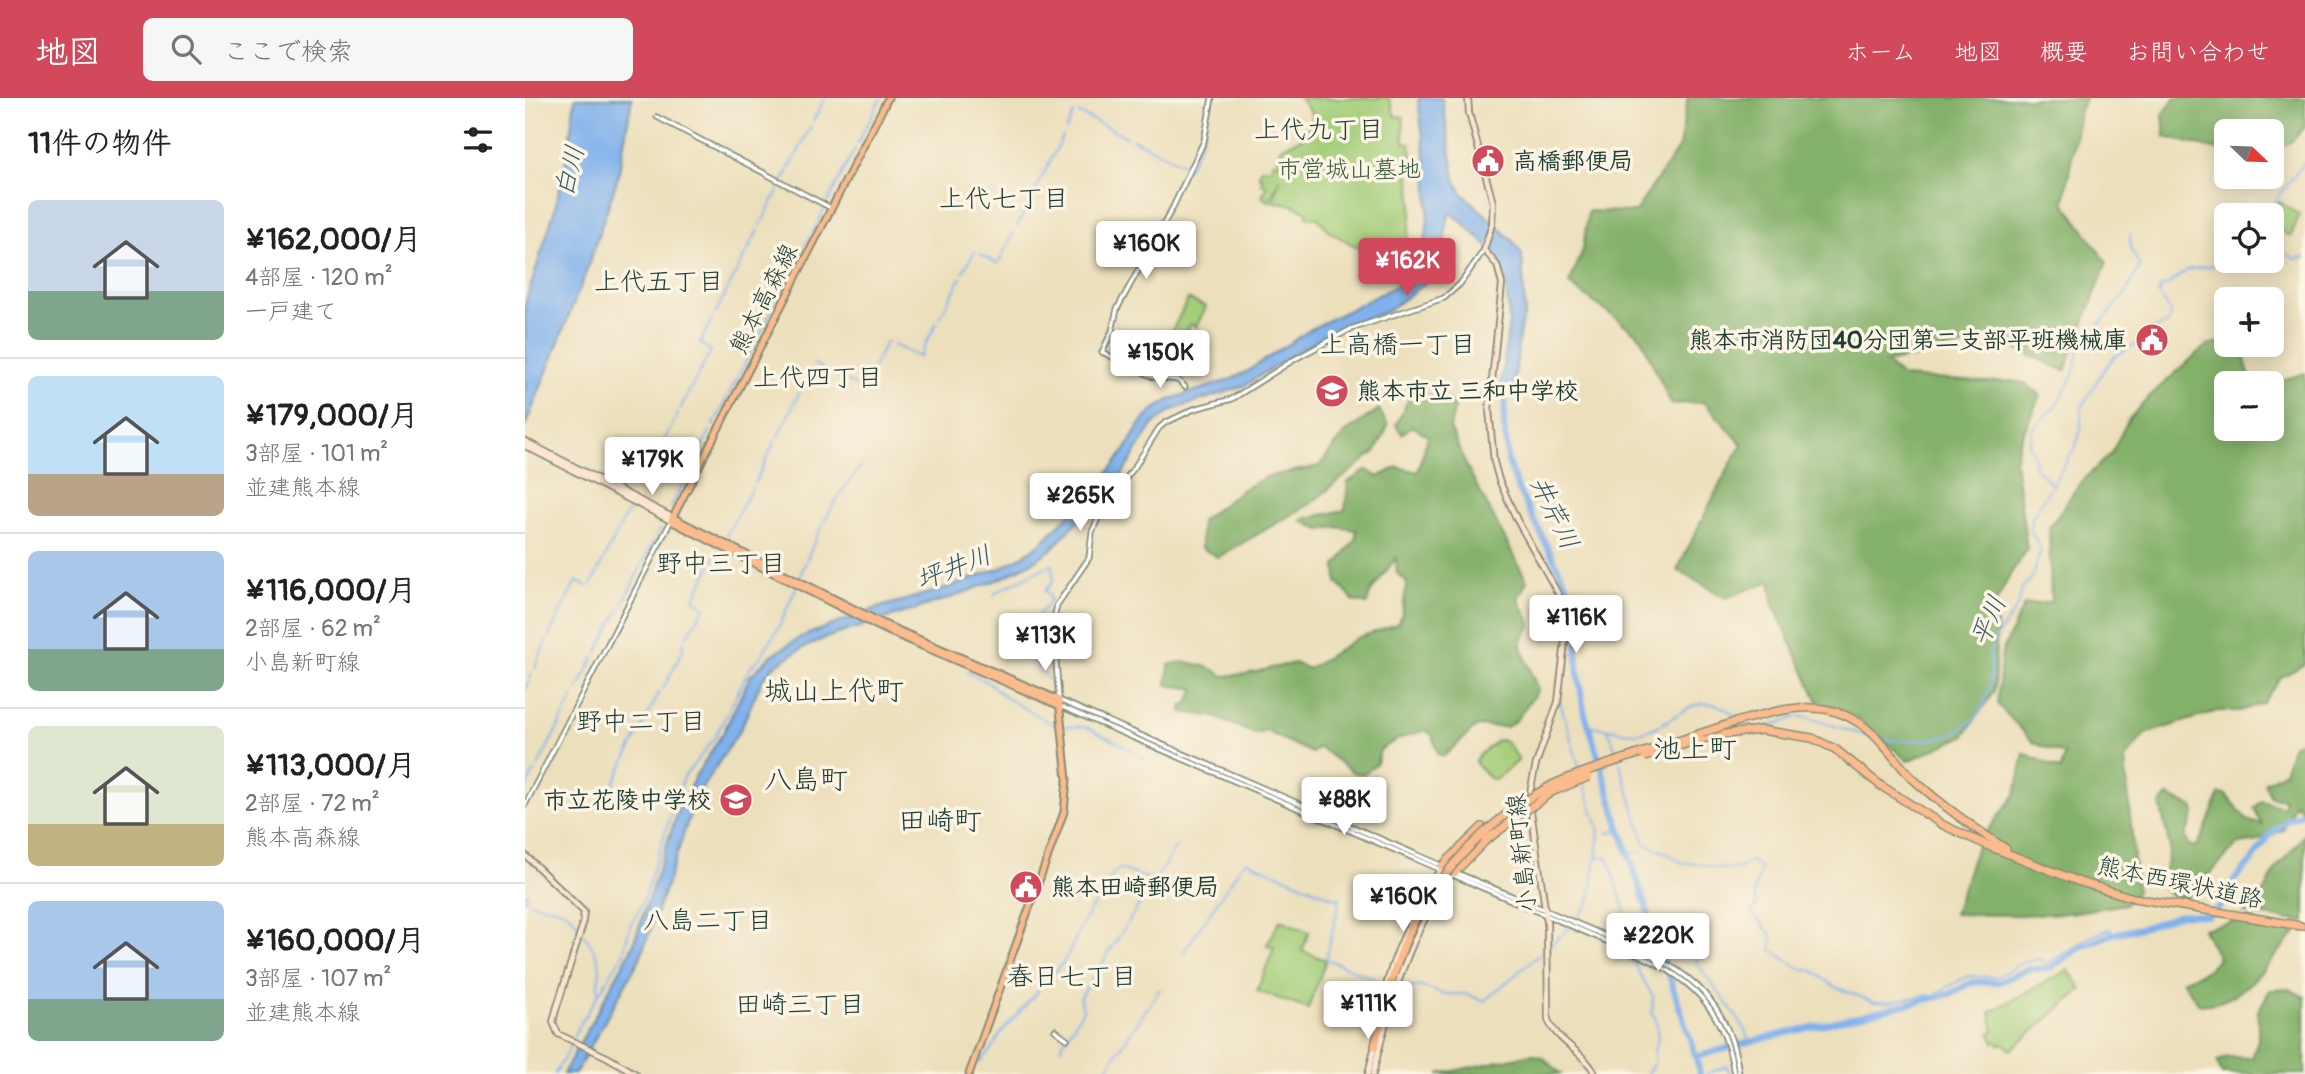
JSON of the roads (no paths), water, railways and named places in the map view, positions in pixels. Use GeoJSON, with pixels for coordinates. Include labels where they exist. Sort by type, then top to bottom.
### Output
{"type":"FeatureCollection","features":[{"type":"Feature","properties":{"kind":"highway"},"geometry":{"type":"LineString","coordinates":[[1375,1046],[1388,989],[1403,945],[1446,878],[1476,843],[1510,815],[1555,787],[1768,712],[1800,707],[1823,709],[1847,716],[1867,729],[1938,801],[1961,820],[2015,855]]}},
{"type":"Feature","properties":{"kind":"highway"},"geometry":{"type":"LineString","coordinates":[[1441,868],[1482,827],[1523,798],[1701,739],[1761,730],[1799,734],[1824,743],[1921,813],[1991,847],[2015,855]]}},
{"type":"Feature","properties":{"kind":"highway"},"geometry":{"type":"LineString","coordinates":[[1454,874],[1485,841],[1555,787]]}},
{"type":"Feature","properties":{"kind":"highway","name":"熊本西環状道路"},"geometry":{"type":"LineString","coordinates":[[2015,855],[2080,882],[2134,898],[2301,926]]}},
{"type":"Feature","properties":{"kind":"highway"},"geometry":{"type":"LineString","coordinates":[[1387,1014],[1401,960],[1418,918]]}},
{"type":"Feature","properties":{"kind":"main road","name":"熊本高森線"},"geometry":{"type":"LineString","coordinates":[[671,519],[888,98]]}},
{"type":"Feature","properties":{"kind":"main road"},"geometry":{"type":"LineString","coordinates":[[1468,98],[1469,113],[1491,191],[1493,220],[1485,248]]}},
{"type":"Feature","properties":{"kind":"main road","name":"小島新町線"},"geometry":{"type":"LineString","coordinates":[[1485,248],[1497,265],[1503,290],[1489,410],[1494,462],[1517,520],[1561,599],[1567,618],[1557,702],[1536,764],[1529,797],[1541,867],[1545,912],[1548,1020],[1553,1030],[1587,1061],[1595,1074]]}},
{"type":"Feature","properties":{"kind":"main road"},"geometry":{"type":"LineString","coordinates":[[525,444],[885,627]]}},
{"type":"Feature","properties":{"kind":"main road"},"geometry":{"type":"LineString","coordinates":[[671,519],[847,612],[1060,703],[1067,780],[1064,812],[969,1074]]}},
{"type":"Feature","properties":{"kind":"main road"},"geometry":{"type":"LineString","coordinates":[[525,855],[585,912],[553,1022],[558,1034],[594,1050],[636,1074]]}},
{"type":"Feature","properties":{"kind":"main road"},"geometry":{"type":"LineString","coordinates":[[1371,1074],[1384,995],[1401,941],[1441,868]]}},
{"type":"Feature","properties":{"kind":"main road"},"geometry":{"type":"LineString","coordinates":[[1371,1074],[1404,965],[1422,922],[1437,895],[1454,874]]}},
{"type":"Feature","properties":{"kind":"street"},"geometry":{"type":"LineString","coordinates":[[1185,387],[1178,380],[1153,377],[1102,352],[1112,331],[1117,309],[1173,207],[1204,141],[1212,98]]}},
{"type":"Feature","properties":{"kind":"street"},"geometry":{"type":"LineString","coordinates":[[657,117],[831,208]]}},
{"type":"Feature","properties":{"kind":"street"},"geometry":{"type":"LineString","coordinates":[[1485,248],[1460,284],[1444,298],[1351,329],[1295,359],[1232,399],[1194,409],[1165,423],[1154,433],[1134,468],[1102,509],[1092,532],[1089,558],[1057,605],[1053,623],[1060,703],[1672,966],[1715,1007],[1730,1042],[1737,1074]]}},
{"type":"Feature","properties":{"kind":"street"},"geometry":{"type":"LineString","coordinates":[[525,805],[671,519]]}},
{"type":"Feature","properties":{"kind":"street"},"geometry":{"type":"LineString","coordinates":[[1055,1030],[1067,1039]]}},
{"type":"Feature","properties":{"kind":"water","name":"白川"},"geometry":{"type":"Polygon","coordinates":[[[575,98],[632,98],[618,177],[585,275],[525,427],[525,304],[554,212],[568,151],[575,98]]]}},
{"type":"Feature","properties":{"kind":"water"},"geometry":{"type":"Polygon","coordinates":[[[1418,98],[1442,98],[1455,179],[1462,193],[1512,240],[1522,254],[1525,313],[1520,329],[1513,395],[1500,393],[1509,321],[1506,279],[1491,249],[1449,213],[1442,253],[1425,283],[1386,312],[1347,324],[1303,348],[1244,386],[1172,410],[1153,425],[1120,478],[1050,550],[1036,560],[1002,578],[953,597],[825,638],[773,667],[762,680],[740,730],[696,797],[640,958],[575,1074],[563,1074],[632,948],[678,811],[696,775],[723,733],[751,675],[772,655],[801,637],[877,608],[940,590],[1003,567],[1023,556],[1041,543],[1097,487],[1152,411],[1171,399],[1246,372],[1311,329],[1402,283],[1416,267],[1424,246],[1428,222],[1427,169],[1418,98]]]}},
{"type":"Feature","properties":{"kind":"waterway"},"geometry":{"type":"LineString","coordinates":[[813,121],[825,98]]}},
{"type":"Feature","properties":{"kind":"waterway"},"geometry":{"type":"LineString","coordinates":[[857,144],[881,98]]}},
{"type":"Feature","properties":{"kind":"waterway"},"geometry":{"type":"LineString","coordinates":[[1132,139],[1189,167],[1203,136],[1207,112]]}},
{"type":"Feature","properties":{"kind":"waterway"},"geometry":{"type":"LineString","coordinates":[[1066,130],[1074,113]]}},
{"type":"Feature","properties":{"kind":"waterway"},"geometry":{"type":"LineString","coordinates":[[1078,113],[1127,137]]}},
{"type":"Feature","properties":{"kind":"waterway"},"geometry":{"type":"LineString","coordinates":[[760,226],[811,126]]}},
{"type":"Feature","properties":{"kind":"waterway"},"geometry":{"type":"LineString","coordinates":[[1017,226],[1063,136]]}},
{"type":"Feature","properties":{"kind":"waterway"},"geometry":{"type":"LineString","coordinates":[[827,203],[855,149]]}},
{"type":"Feature","properties":{"kind":"waterway"},"geometry":{"type":"LineString","coordinates":[[2274,203],[2305,162]]}},
{"type":"Feature","properties":{"kind":"waterway"},"geometry":{"type":"LineString","coordinates":[[804,248],[825,208]]}},
{"type":"Feature","properties":{"kind":"waterway"},"geometry":{"type":"LineString","coordinates":[[715,314],[758,230]]}},
{"type":"Feature","properties":{"kind":"waterway"},"geometry":{"type":"LineString","coordinates":[[980,254],[998,264],[1014,232]]}},
{"type":"Feature","properties":{"kind":"waterway"},"geometry":{"type":"LineString","coordinates":[[2051,483],[2035,468],[2029,443],[2032,429],[2056,406],[2073,375],[2081,345],[2125,295],[2140,266],[2131,249],[2130,235]]}},
{"type":"Feature","properties":{"kind":"waterway"},"geometry":{"type":"LineString","coordinates":[[963,272],[975,251]]}},
{"type":"Feature","properties":{"kind":"waterway"},"geometry":{"type":"LineString","coordinates":[[759,336],[802,252]]}},
{"type":"Feature","properties":{"kind":"waterway"},"geometry":{"type":"LineString","coordinates":[[2284,253],[2295,259],[2305,257]]}},
{"type":"Feature","properties":{"kind":"waterway","name":"平川"},"geometry":{"type":"LineString","coordinates":[[1885,740],[1939,738],[1968,725],[1978,714],[1991,678],[1992,646],[2018,606],[2021,589],[2032,578],[2041,550],[2030,530],[2031,519],[2076,446],[2081,430],[2081,409],[2103,371],[2116,355],[2138,343],[2152,330],[2167,324],[2170,311],[2158,294],[2161,287],[2168,285],[2187,270],[2214,265]]}},
{"type":"Feature","properties":{"kind":"waterway"},"geometry":{"type":"LineString","coordinates":[[940,317],[961,278]]}},
{"type":"Feature","properties":{"kind":"waterway"},"geometry":{"type":"LineString","coordinates":[[680,409],[711,351],[700,343],[712,319]]}},
{"type":"Feature","properties":{"kind":"waterway"},"geometry":{"type":"LineString","coordinates":[[893,345],[919,357],[937,322]]}},
{"type":"Feature","properties":{"kind":"waterway"},"geometry":{"type":"LineString","coordinates":[[713,426],[756,341]]}},
{"type":"Feature","properties":{"kind":"waterway"},"geometry":{"type":"LineString","coordinates":[[814,364],[858,387],[864,385],[888,342]]}},
{"type":"Feature","properties":{"kind":"waterway"},"geometry":{"type":"LineString","coordinates":[[778,436],[811,369]]}},
{"type":"Feature","properties":{"kind":"waterway","name":"井芹川"},"geometry":{"type":"LineString","coordinates":[[1506,386],[1504,423],[1508,462],[1518,489],[1572,595],[1579,626],[1578,674],[1584,710],[1700,1074]]}},
{"type":"Feature","properties":{"kind":"waterway"},"geometry":{"type":"LineString","coordinates":[[665,438],[678,414]]}},
{"type":"Feature","properties":{"kind":"waterway"},"geometry":{"type":"LineString","coordinates":[[698,455],[710,431]]}},
{"type":"Feature","properties":{"kind":"waterway"},"geometry":{"type":"LineString","coordinates":[[755,483],[775,441]]}},
{"type":"Feature","properties":{"kind":"waterway"},"geometry":{"type":"LineString","coordinates":[[639,488],[663,444]]}},
{"type":"Feature","properties":{"kind":"waterway"},"geometry":{"type":"LineString","coordinates":[[671,507],[695,460]]}},
{"type":"Feature","properties":{"kind":"waterway"},"geometry":{"type":"LineString","coordinates":[[799,579],[828,515],[863,463]]}},
{"type":"Feature","properties":{"kind":"waterway"},"geometry":{"type":"LineString","coordinates":[[725,538],[752,488]]}},
{"type":"Feature","properties":{"kind":"waterway"},"geometry":{"type":"LineString","coordinates":[[591,585],[628,511]]}},
{"type":"Feature","properties":{"kind":"waterway"},"geometry":{"type":"LineString","coordinates":[[623,603],[660,529]]}},
{"type":"Feature","properties":{"kind":"waterway"},"geometry":{"type":"LineString","coordinates":[[687,636],[705,607],[694,599],[718,551]]}},
{"type":"Feature","properties":{"kind":"waterway"},"geometry":{"type":"LineString","coordinates":[[994,595],[1052,564],[1053,582],[1045,591],[1050,596],[1049,603],[1033,621],[1023,641],[1025,648],[1053,685]]}},
{"type":"Feature","properties":{"kind":"waterway"},"geometry":{"type":"LineString","coordinates":[[549,636],[576,581],[587,586]]}},
{"type":"Feature","properties":{"kind":"waterway"},"geometry":{"type":"LineString","coordinates":[[555,1074],[575,1033],[623,954],[630,926],[642,904],[683,778],[714,739],[750,668],[760,658],[780,625],[796,587]]}},
{"type":"Feature","properties":{"kind":"waterway"},"geometry":{"type":"LineString","coordinates":[[597,653],[620,608]]}},
{"type":"Feature","properties":{"kind":"waterway"},"geometry":{"type":"LineString","coordinates":[[535,668],[546,641]]}},
{"type":"Feature","properties":{"kind":"waterway"},"geometry":{"type":"LineString","coordinates":[[663,689],[684,648],[684,641]]}},
{"type":"Feature","properties":{"kind":"waterway"},"geometry":{"type":"LineString","coordinates":[[577,691],[594,658]]}},
{"type":"Feature","properties":{"kind":"waterway"},"geometry":{"type":"LineString","coordinates":[[967,672],[988,682],[1006,698],[1056,726],[1086,727],[1145,759]]}},
{"type":"Feature","properties":{"kind":"waterway"},"geometry":{"type":"LineString","coordinates":[[525,689],[532,674]]}},
{"type":"Feature","properties":{"kind":"waterway"},"geometry":{"type":"LineString","coordinates":[[606,799],[659,693]]}},
{"type":"Feature","properties":{"kind":"waterway"},"geometry":{"type":"LineString","coordinates":[[538,766],[574,696]]}},
{"type":"Feature","properties":{"kind":"waterway"},"geometry":{"type":"LineString","coordinates":[[1556,698],[1560,702],[1580,769]]}},
{"type":"Feature","properties":{"kind":"waterway","name":"平川"},"geometry":{"type":"LineString","coordinates":[[1588,726],[1629,733],[1643,732],[1699,704],[1723,708],[1738,718]]}},
{"type":"Feature","properties":{"kind":"waterway","name":"平川"},"geometry":{"type":"LineString","coordinates":[[1764,728],[1796,717],[1805,717],[1873,738]]}},
{"type":"Feature","properties":{"kind":"waterway","name":"平川"},"geometry":{"type":"LineString","coordinates":[[1742,722],[1752,728]]}},
{"type":"Feature","properties":{"kind":"waterway"},"geometry":{"type":"LineString","coordinates":[[1608,729],[1619,759]]}},
{"type":"Feature","properties":{"kind":"waterway"},"geometry":{"type":"LineString","coordinates":[[1620,764],[1645,844],[1685,863],[1731,869],[1744,866],[1750,861],[1761,867],[1754,894],[1757,906],[1751,912],[1772,935],[1771,950],[1802,970],[1812,970],[1835,987],[1874,1002],[1930,995],[1931,998]]}},
{"type":"Feature","properties":{"kind":"waterway"},"geometry":{"type":"LineString","coordinates":[[526,787],[535,771]]}},
{"type":"Feature","properties":{"kind":"waterway"},"geometry":{"type":"LineString","coordinates":[[1575,921],[1590,897],[1599,830],[1583,781]]}},
{"type":"Feature","properties":{"kind":"waterway"},"geometry":{"type":"LineString","coordinates":[[1696,1057],[1950,994],[1973,982],[2000,982],[2028,969],[2050,968],[2083,946],[2113,934],[2145,927],[2182,914],[2207,916],[2219,908],[2232,882],[2250,863],[2269,836],[2287,820],[2305,812]]}},
{"type":"Feature","properties":{"kind":"waterway"},"geometry":{"type":"LineString","coordinates":[[1608,833],[1620,829]]}},
{"type":"Feature","properties":{"kind":"waterway"},"geometry":{"type":"LineString","coordinates":[[1060,1048],[1083,1010],[1080,998],[1176,847]]}},
{"type":"Feature","properties":{"kind":"waterway"},"geometry":{"type":"LineString","coordinates":[[1629,854],[1641,851]]}},
{"type":"Feature","properties":{"kind":"waterway"},"geometry":{"type":"LineString","coordinates":[[1598,857],[1608,857],[1629,923],[1624,942]]}},
{"type":"Feature","properties":{"kind":"waterway"},"geometry":{"type":"LineString","coordinates":[[1183,953],[1247,861],[1340,898],[1326,959],[1375,979]]}},
{"type":"Feature","properties":{"kind":"waterway"},"geometry":{"type":"LineString","coordinates":[[975,1062],[980,1061],[990,1051],[1001,1033],[1065,960],[1086,917],[1114,873],[1120,869],[1155,881]]}},
{"type":"Feature","properties":{"kind":"waterway"},"geometry":{"type":"LineString","coordinates":[[525,893],[525,900]]}},
{"type":"Feature","properties":{"kind":"waterway"},"geometry":{"type":"LineString","coordinates":[[530,902],[564,911],[575,920],[579,928]]}},
{"type":"Feature","properties":{"kind":"waterway"},"geometry":{"type":"LineString","coordinates":[[1550,945],[1572,926]]}},
{"type":"Feature","properties":{"kind":"waterway"},"geometry":{"type":"LineString","coordinates":[[1683,929],[1687,930]]}},
{"type":"Feature","properties":{"kind":"waterway"},"geometry":{"type":"LineString","coordinates":[[1939,997],[1939,992],[1968,976],[1997,977],[2020,964],[2037,959],[2048,963],[2090,937],[2110,929],[2113,934]]}},
{"type":"Feature","properties":{"kind":"waterway"},"geometry":{"type":"LineString","coordinates":[[583,934],[599,961],[599,995]]}},
{"type":"Feature","properties":{"kind":"waterway"},"geometry":{"type":"LineString","coordinates":[[1656,938],[1667,935]]}},
{"type":"Feature","properties":{"kind":"waterway"},"geometry":{"type":"LineString","coordinates":[[1690,941],[1697,963],[1744,1027],[1749,1042]]}},
{"type":"Feature","properties":{"kind":"waterway"},"geometry":{"type":"LineString","coordinates":[[1621,947],[1618,955],[1634,963],[1653,997],[1652,1013],[1656,1019],[1658,1040],[1654,1049],[1655,1061],[1647,1074]]}},
{"type":"Feature","properties":{"kind":"waterway"},"geometry":{"type":"LineString","coordinates":[[1401,986],[1419,986],[1443,994],[1465,994],[1484,1001],[1546,949]]}},
{"type":"Feature","properties":{"kind":"waterway"},"geometry":{"type":"LineString","coordinates":[[1103,1074],[1160,989]]}},
{"type":"Feature","properties":{"kind":"waterway"},"geometry":{"type":"LineString","coordinates":[[1706,1074],[1727,1066],[1730,1074]]}},
{"type":"Feature","properties":{"kind":"place","name":"高橋郵便局"},"geometry":{"type":"Point","coordinates":[1488,161]}},
{"type":"Feature","properties":{"kind":"place","name":"熊本市消防団40分団第二支部平班機械庫"},"geometry":{"type":"Point","coordinates":[2152,340]}},
{"type":"Feature","properties":{"kind":"place","name":"熊本市立 三和中学校"},"geometry":{"type":"Point","coordinates":[1332,391]}},
{"type":"Feature","properties":{"kind":"place","name":"市立花陵中学校"},"geometry":{"type":"Point","coordinates":[736,800]}},
{"type":"Feature","properties":{"kind":"place","name":"熊本田崎郵便局"},"geometry":{"type":"Point","coordinates":[1026,887]}},
{"type":"Feature","properties":{"kind":"district","name":"上代九丁目"},"geometry":{"type":"Point","coordinates":[1319,130]}},
{"type":"Feature","properties":{"kind":"district","name":"上代七丁目"},"geometry":{"type":"Point","coordinates":[1004,199]}},
{"type":"Feature","properties":{"kind":"district","name":"上代五丁目"},"geometry":{"type":"Point","coordinates":[659,282]}},
{"type":"Feature","properties":{"kind":"district","name":"上高橋一丁目"},"geometry":{"type":"Point","coordinates":[1398,345]}},
{"type":"Feature","properties":{"kind":"district","name":"上代四丁目"},"geometry":{"type":"Point","coordinates":[818,378]}},
{"type":"Feature","properties":{"kind":"district","name":"野中三丁目"},"geometry":{"type":"Point","coordinates":[721,564]}},
{"type":"Feature","properties":{"kind":"district","name":"城山上代町"},"geometry":{"type":"Point","coordinates":[834,691]}},
{"type":"Feature","properties":{"kind":"district","name":"野中二丁目"},"geometry":{"type":"Point","coordinates":[641,722]}},
{"type":"Feature","properties":{"kind":"district","name":"池上町"},"geometry":{"type":"Point","coordinates":[1695,749]}},
{"type":"Feature","properties":{"kind":"district","name":"八島町"},"geometry":{"type":"Point","coordinates":[806,780]}},
{"type":"Feature","properties":{"kind":"district","name":"田崎町"},"geometry":{"type":"Point","coordinates":[940,821]}},
{"type":"Feature","properties":{"kind":"district","name":"八島二丁目"},"geometry":{"type":"Point","coordinates":[708,921]}},
{"type":"Feature","properties":{"kind":"district","name":"春日七丁目"},"geometry":{"type":"Point","coordinates":[1072,977]}},
{"type":"Feature","properties":{"kind":"district","name":"田崎三丁目"},"geometry":{"type":"Point","coordinates":[800,1005]}},
{"type":"Feature","properties":{"kind":"park label","name":"市営城山墓地"},"geometry":{"type":"Point","coordinates":[1349,169]}},
{"type":"Feature","properties":{"kind":"water label","name":"坪井川"},"geometry":{"type":"Point","coordinates":[954,568]}}]}
